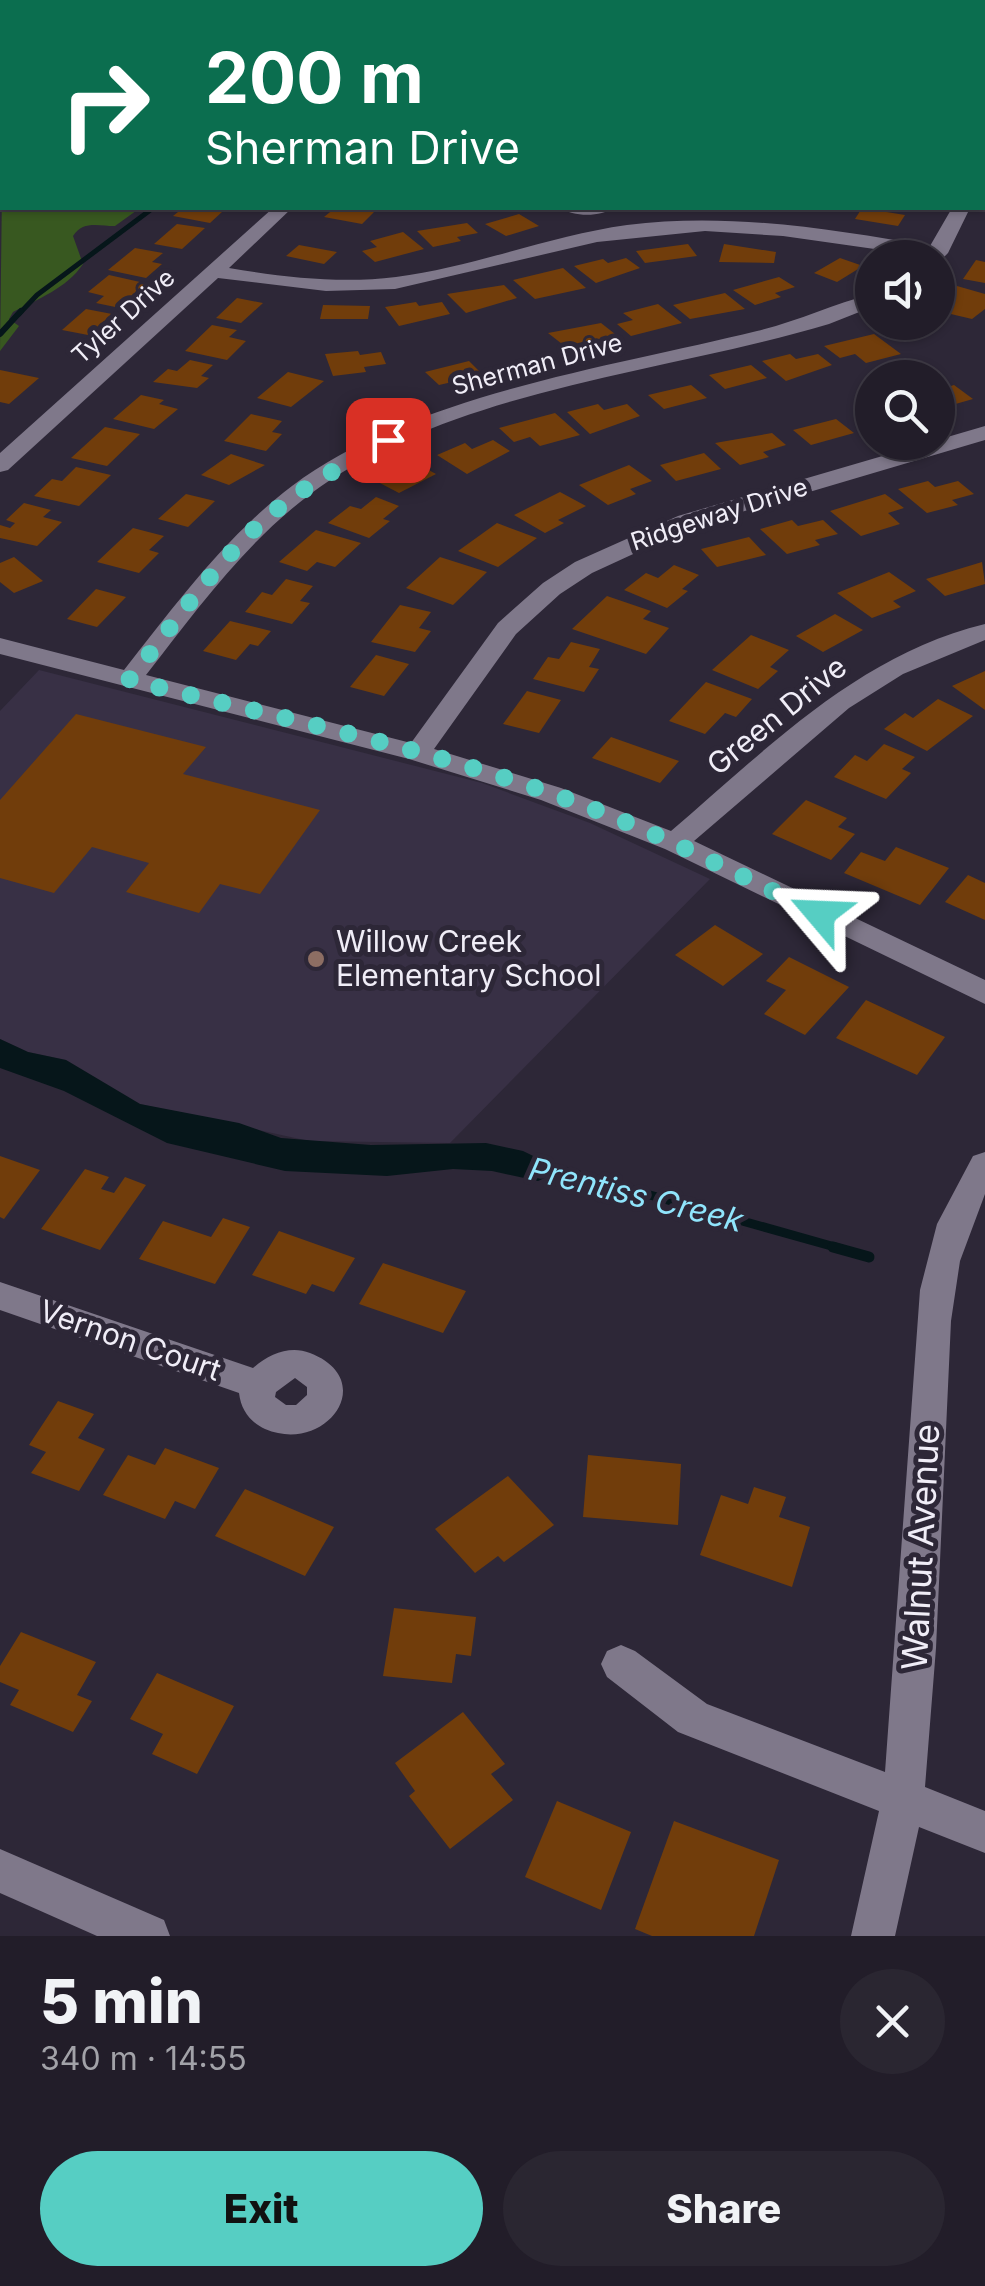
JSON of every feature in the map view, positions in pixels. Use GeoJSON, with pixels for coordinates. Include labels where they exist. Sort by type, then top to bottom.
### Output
{"type":"FeatureCollection","features":[{"type":"Feature","properties":{"kind":"street","name":"Tyler Drive"},"geometry":{"type":"LineString","coordinates":[[0,465],[281,210]]}},
{"type":"Feature","properties":{"kind":"street"},"geometry":{"type":"LineString","coordinates":[[604,210],[623,232]]}},
{"type":"Feature","properties":{"kind":"street"},"geometry":{"type":"LineString","coordinates":[[943,240],[960,210]]}},
{"type":"Feature","properties":{"kind":"street"},"geometry":{"type":"LineString","coordinates":[[213,271],[295,285],[400,282],[623,232],[710,225],[760,226],[855,242]]}},
{"type":"Feature","properties":{"kind":"street","name":"Sherman Drive"},"geometry":{"type":"LineString","coordinates":[[129,680],[240,544],[264,521],[312,483],[412,427],[788,327],[855,305]]}},
{"type":"Feature","properties":{"kind":"street","name":"Ridgeway Drive"},"geometry":{"type":"LineString","coordinates":[[418,753],[506,630],[544,594],[592,562],[642,536],[706,514],[985,433]]}},
{"type":"Feature","properties":{"kind":"street","name":"Green Drive"},"geometry":{"type":"LineString","coordinates":[[675,843],[834,706],[906,662],[985,631]]}},
{"type":"Feature","properties":{"kind":"street"},"geometry":{"type":"LineString","coordinates":[[0,646],[418,753],[551,794],[675,843],[985,992]]}},
{"type":"Feature","properties":{"kind":"street","name":"Walnut Avenue"},"geometry":{"type":"LineString","coordinates":[[873,1936],[900,1800],[912,1700],[931,1353],[951,1232],[985,1165]]}},
{"type":"Feature","properties":{"kind":"street","name":"Vernon Court"},"geometry":{"type":"LineString","coordinates":[[0,1296],[260,1385]]}},
{"type":"Feature","properties":{"kind":"street"},"geometry":{"type":"LineString","coordinates":[[621,1664],[693,1718],[985,1832]]}},
{"type":"Feature","properties":{"kind":"street"},"geometry":{"type":"LineString","coordinates":[[0,1870],[148,1936]]}},
{"type":"Feature","properties":{"kind":"shaded area","name":"Willow Creek Elementary School"},"geometry":{"type":"Polygon","coordinates":[[[39,670],[482,783],[590,823],[710,879],[450,1143],[309,1141],[140,1104],[66,1060],[28,1052],[0,1039],[0,711],[39,670]]]}},
{"type":"Feature","properties":{"kind":"shaded area"},"geometry":{"type":"Polygon","coordinates":[[[0,1039],[28,1052],[66,1060],[140,1104],[239,1123],[281,1138],[371,1145],[486,1143],[523,1151],[562,1170],[538,1181],[492,1171],[453,1169],[387,1176],[285,1171],[167,1143],[64,1091],[0,1068],[0,1039]]]}},
{"type":"Feature","properties":{"kind":"green space"},"geometry":{"type":"Polygon","coordinates":[[[2,210],[137,210],[115,226],[92,225],[77,231],[73,236],[83,264],[60,286],[13,312],[9,319],[19,326],[0,351],[2,210]]]}},
{"type":"Feature","properties":{"kind":"building"},"geometry":{"type":"Polygon","coordinates":[[[180,210],[223,211],[210,223],[173,216],[180,210]]]}},
{"type":"Feature","properties":{"kind":"building"},"geometry":{"type":"Polygon","coordinates":[[[333,210],[374,212],[362,224],[324,217],[333,210]]]}},
{"type":"Feature","properties":{"kind":"building"},"geometry":{"type":"Polygon","coordinates":[[[861,210],[905,215],[898,226],[855,219],[861,210]]]}},
{"type":"Feature","properties":{"kind":"building"},"geometry":{"type":"Polygon","coordinates":[[[519,214],[539,226],[506,236],[485,224],[519,214]]]}},
{"type":"Feature","properties":{"kind":"building"},"geometry":{"type":"Polygon","coordinates":[[[467,223],[478,233],[433,247],[417,231],[467,223]]]}},
{"type":"Feature","properties":{"kind":"building"},"geometry":{"type":"Polygon","coordinates":[[[177,224],[205,228],[182,249],[154,244],[177,224]]]}},
{"type":"Feature","properties":{"kind":"building"},"geometry":{"type":"Polygon","coordinates":[[[403,232],[424,249],[375,262],[362,251],[377,247],[370,241],[403,232]]]}},
{"type":"Feature","properties":{"kind":"building"},"geometry":{"type":"Polygon","coordinates":[[[688,244],[697,256],[645,263],[636,251],[688,244]]]}},
{"type":"Feature","properties":{"kind":"building"},"geometry":{"type":"Polygon","coordinates":[[[724,244],[776,252],[774,263],[719,262],[724,244]]]}},
{"type":"Feature","properties":{"kind":"building"},"geometry":{"type":"Polygon","coordinates":[[[299,245],[337,252],[324,264],[286,256],[299,245]]]}},
{"type":"Feature","properties":{"kind":"building"},"geometry":{"type":"Polygon","coordinates":[[[135,248],[163,253],[152,262],[162,264],[146,278],[108,270],[135,248]]]}},
{"type":"Feature","properties":{"kind":"building"},"geometry":{"type":"Polygon","coordinates":[[[626,258],[640,268],[596,283],[574,266],[603,259],[608,263],[626,258]]]}},
{"type":"Feature","properties":{"kind":"building"},"geometry":{"type":"Polygon","coordinates":[[[840,258],[855,263],[855,271],[837,282],[814,273],[840,258]]]}},
{"type":"Feature","properties":{"kind":"building"},"geometry":{"type":"Polygon","coordinates":[[[976,260],[985,262],[985,283],[963,279],[976,260]]]}},
{"type":"Feature","properties":{"kind":"building"},"geometry":{"type":"Polygon","coordinates":[[[563,268],[586,288],[535,299],[513,280],[563,268]]]}},
{"type":"Feature","properties":{"kind":"building"},"geometry":{"type":"Polygon","coordinates":[[[109,275],[149,284],[120,308],[96,303],[104,296],[88,292],[109,275]]]}},
{"type":"Feature","properties":{"kind":"building"},"geometry":{"type":"Polygon","coordinates":[[[779,277],[795,287],[775,293],[781,297],[755,305],[733,290],[779,277]]]}},
{"type":"Feature","properties":{"kind":"building"},"geometry":{"type":"Polygon","coordinates":[[[504,285],[517,298],[466,313],[447,294],[504,285]]]}},
{"type":"Feature","properties":{"kind":"building"},"geometry":{"type":"Polygon","coordinates":[[[955,288],[985,294],[985,309],[972,319],[955,315],[955,288]]]}},
{"type":"Feature","properties":{"kind":"building"},"geometry":{"type":"Polygon","coordinates":[[[725,293],[745,309],[690,319],[673,305],[725,293]]]}},
{"type":"Feature","properties":{"kind":"building"},"geometry":{"type":"Polygon","coordinates":[[[237,298],[263,303],[241,323],[216,318],[237,298]]]}},
{"type":"Feature","properties":{"kind":"building"},"geometry":{"type":"Polygon","coordinates":[[[416,302],[419,306],[442,302],[450,314],[399,326],[385,307],[416,302]]]}},
{"type":"Feature","properties":{"kind":"building"},"geometry":{"type":"Polygon","coordinates":[[[658,304],[682,323],[631,336],[617,324],[633,320],[623,313],[658,304]]]}},
{"type":"Feature","properties":{"kind":"building"},"geometry":{"type":"Polygon","coordinates":[[[323,305],[370,306],[368,319],[320,319],[323,305]]]}},
{"type":"Feature","properties":{"kind":"building"},"geometry":{"type":"Polygon","coordinates":[[[86,309],[112,314],[88,335],[62,330],[86,309]]]}},
{"type":"Feature","properties":{"kind":"building"},"geometry":{"type":"Polygon","coordinates":[[[601,323],[615,334],[571,351],[548,333],[601,323]]]}},
{"type":"Feature","properties":{"kind":"building"},"geometry":{"type":"Polygon","coordinates":[[[212,325],[237,330],[229,337],[246,341],[227,360],[185,351],[212,325]]]}},
{"type":"Feature","properties":{"kind":"building"},"geometry":{"type":"Polygon","coordinates":[[[855,339],[882,340],[901,354],[878,360],[862,360],[855,354],[840,358],[824,346],[855,339]]]}},
{"type":"Feature","properties":{"kind":"building"},"geometry":{"type":"Polygon","coordinates":[[[358,351],[360,355],[381,352],[386,364],[364,367],[366,372],[333,376],[325,354],[358,351]]]}},
{"type":"Feature","properties":{"kind":"building"},"geometry":{"type":"Polygon","coordinates":[[[790,354],[796,359],[818,354],[832,365],[786,381],[762,361],[790,354]]]}},
{"type":"Feature","properties":{"kind":"building"},"geometry":{"type":"Polygon","coordinates":[[[190,360],[213,365],[201,376],[209,378],[197,388],[153,382],[168,369],[177,371],[190,360]]]}},
{"type":"Feature","properties":{"kind":"building"},"geometry":{"type":"Polygon","coordinates":[[[469,361],[483,375],[439,385],[425,372],[469,361]]]}},
{"type":"Feature","properties":{"kind":"building"},"geometry":{"type":"Polygon","coordinates":[[[751,365],[767,378],[725,389],[709,375],[751,365]]]}},
{"type":"Feature","properties":{"kind":"building"},"geometry":{"type":"Polygon","coordinates":[[[0,370],[39,378],[9,404],[0,402],[0,370]]]}},
{"type":"Feature","properties":{"kind":"building"},"geometry":{"type":"Polygon","coordinates":[[[288,372],[324,381],[291,407],[257,398],[288,372]]]}},
{"type":"Feature","properties":{"kind":"building"},"geometry":{"type":"Polygon","coordinates":[[[691,385],[707,398],[664,409],[648,395],[691,385]]]}},
{"type":"Feature","properties":{"kind":"building"},"geometry":{"type":"Polygon","coordinates":[[[955,386],[973,399],[955,404],[955,386]]]}},
{"type":"Feature","properties":{"kind":"building"},"geometry":{"type":"Polygon","coordinates":[[[141,395],[164,400],[159,404],[178,409],[154,429],[113,419],[141,395]]]}},
{"type":"Feature","properties":{"kind":"building"},"geometry":{"type":"Polygon","coordinates":[[[598,404],[604,410],[627,404],[640,416],[590,434],[567,412],[598,404]]]}},
{"type":"Feature","properties":{"kind":"building"},"geometry":{"type":"Polygon","coordinates":[[[555,413],[580,435],[540,446],[530,437],[514,442],[499,428],[555,413]]]}},
{"type":"Feature","properties":{"kind":"building"},"geometry":{"type":"Polygon","coordinates":[[[251,414],[282,421],[272,432],[282,434],[266,451],[224,441],[251,414]]]}},
{"type":"Feature","properties":{"kind":"building"},"geometry":{"type":"Polygon","coordinates":[[[836,419],[854,433],[811,445],[793,430],[836,419]]]}},
{"type":"Feature","properties":{"kind":"building"},"geometry":{"type":"Polygon","coordinates":[[[105,427],[140,434],[107,466],[71,458],[105,427]]]}},
{"type":"Feature","properties":{"kind":"building"},"geometry":{"type":"Polygon","coordinates":[[[772,433],[786,445],[763,452],[769,457],[740,465],[715,443],[772,433]]]}},
{"type":"Feature","properties":{"kind":"building"},"geometry":{"type":"Polygon","coordinates":[[[493,440],[510,451],[467,474],[437,455],[465,443],[472,449],[493,440]]]}},
{"type":"Feature","properties":{"kind":"building"},"geometry":{"type":"Polygon","coordinates":[[[704,453],[721,469],[676,481],[660,465],[704,453]]]}},
{"type":"Feature","properties":{"kind":"building"},"geometry":{"type":"Polygon","coordinates":[[[231,454],[265,465],[229,485],[201,475],[231,454]]]}},
{"type":"Feature","properties":{"kind":"building"},"geometry":{"type":"Polygon","coordinates":[[[414,462],[436,474],[399,493],[376,481],[414,462]]]}},
{"type":"Feature","properties":{"kind":"building"},"geometry":{"type":"Polygon","coordinates":[[[629,465],[652,481],[630,489],[636,494],[608,505],[579,485],[629,465]]]}},
{"type":"Feature","properties":{"kind":"building"},"geometry":{"type":"Polygon","coordinates":[[[76,467],[111,475],[79,506],[34,496],[52,479],[62,481],[76,467]]]}},
{"type":"Feature","properties":{"kind":"building"},"geometry":{"type":"Polygon","coordinates":[[[928,481],[935,487],[958,481],[974,494],[952,500],[958,505],[927,513],[898,489],[928,481]]]}},
{"type":"Feature","properties":{"kind":"building"},"geometry":{"type":"Polygon","coordinates":[[[560,492],[586,506],[558,520],[564,523],[545,533],[514,515],[560,492]]]}},
{"type":"Feature","properties":{"kind":"building"},"geometry":{"type":"Polygon","coordinates":[[[186,494],[215,501],[188,527],[158,519],[186,494]]]}},
{"type":"Feature","properties":{"kind":"building"},"geometry":{"type":"Polygon","coordinates":[[[885,494],[904,508],[888,513],[900,524],[861,536],[830,511],[885,494]]]}},
{"type":"Feature","properties":{"kind":"building"},"geometry":{"type":"Polygon","coordinates":[[[376,497],[399,506],[383,519],[390,521],[369,538],[328,523],[350,506],[361,509],[376,497]]]}},
{"type":"Feature","properties":{"kind":"building"},"geometry":{"type":"Polygon","coordinates":[[[24,503],[51,510],[43,517],[62,522],[37,546],[0,538],[0,525],[10,528],[15,523],[6,520],[24,503]]]}},
{"type":"Feature","properties":{"kind":"building"},"geometry":{"type":"Polygon","coordinates":[[[792,520],[798,526],[823,520],[838,534],[815,540],[820,545],[787,554],[760,529],[792,520]]]}},
{"type":"Feature","properties":{"kind":"building"},"geometry":{"type":"Polygon","coordinates":[[[497,523],[537,538],[498,567],[458,551],[497,523]]]}},
{"type":"Feature","properties":{"kind":"building"},"geometry":{"type":"Polygon","coordinates":[[[133,528],[164,536],[149,550],[159,553],[139,573],[97,562],[133,528]]]}},
{"type":"Feature","properties":{"kind":"building"},"geometry":{"type":"Polygon","coordinates":[[[316,530],[361,543],[335,567],[317,562],[307,571],[279,562],[316,530]]]}},
{"type":"Feature","properties":{"kind":"building"},"geometry":{"type":"Polygon","coordinates":[[[749,537],[766,555],[717,567],[701,549],[749,537]]]}},
{"type":"Feature","properties":{"kind":"building"},"geometry":{"type":"Polygon","coordinates":[[[14,557],[43,581],[14,593],[0,582],[0,563],[14,557]]]}},
{"type":"Feature","properties":{"kind":"building"},"geometry":{"type":"Polygon","coordinates":[[[440,557],[487,572],[453,605],[406,588],[440,557]]]}},
{"type":"Feature","properties":{"kind":"building"},"geometry":{"type":"Polygon","coordinates":[[[982,562],[985,584],[945,596],[926,579],[982,562]]]}},
{"type":"Feature","properties":{"kind":"building"},"geometry":{"type":"Polygon","coordinates":[[[674,565],[699,575],[682,589],[688,591],[667,608],[624,590],[646,573],[658,578],[674,565]]]}},
{"type":"Feature","properties":{"kind":"building"},"geometry":{"type":"Polygon","coordinates":[[[889,572],[916,591],[893,601],[901,607],[872,618],[837,593],[889,572]]]}},
{"type":"Feature","properties":{"kind":"building"},"geometry":{"type":"Polygon","coordinates":[[[286,579],[313,586],[300,601],[310,603],[292,624],[245,612],[262,592],[272,595],[286,579]]]}},
{"type":"Feature","properties":{"kind":"building"},"geometry":{"type":"Polygon","coordinates":[[[96,589],[126,597],[97,627],[67,619],[96,589]]]}},
{"type":"Feature","properties":{"kind":"building"},"geometry":{"type":"Polygon","coordinates":[[[607,596],[651,611],[643,619],[669,628],[646,654],[572,629],[607,596]]]}},
{"type":"Feature","properties":{"kind":"building"},"geometry":{"type":"Polygon","coordinates":[[[400,605],[431,612],[419,628],[431,631],[415,652],[371,642],[400,605]]]}},
{"type":"Feature","properties":{"kind":"building"},"geometry":{"type":"Polygon","coordinates":[[[835,614],[863,630],[823,652],[796,636],[835,614]]]}},
{"type":"Feature","properties":{"kind":"building"},"geometry":{"type":"Polygon","coordinates":[[[230,621],[271,631],[258,646],[250,644],[236,660],[203,651],[230,621]]]}},
{"type":"Feature","properties":{"kind":"building"},"geometry":{"type":"Polygon","coordinates":[[[751,635],[789,650],[770,667],[778,671],[758,689],[712,670],[751,635]]]}},
{"type":"Feature","properties":{"kind":"building"},"geometry":{"type":"Polygon","coordinates":[[[571,642],[600,649],[589,667],[599,669],[584,692],[533,679],[548,657],[559,659],[571,642]]]}},
{"type":"Feature","properties":{"kind":"building"},"geometry":{"type":"Polygon","coordinates":[[[376,655],[409,664],[384,696],[350,687],[376,655]]]}},
{"type":"Feature","properties":{"kind":"building"},"geometry":{"type":"Polygon","coordinates":[[[985,671],[985,710],[952,686],[985,671]]]}},
{"type":"Feature","properties":{"kind":"building"},"geometry":{"type":"Polygon","coordinates":[[[706,682],[752,699],[736,717],[725,713],[705,734],[669,721],[706,682]]]}},
{"type":"Feature","properties":{"kind":"building"},"geometry":{"type":"Polygon","coordinates":[[[527,691],[561,700],[539,733],[503,724],[527,691]]]}},
{"type":"Feature","properties":{"kind":"building"},"geometry":{"type":"Polygon","coordinates":[[[938,699],[973,716],[927,751],[884,729],[905,713],[913,718],[938,699]]]}},
{"type":"Feature","properties":{"kind":"building"},"geometry":{"type":"Polygon","coordinates":[[[76,714],[206,747],[183,774],[320,810],[260,894],[220,884],[199,913],[126,892],[149,863],[92,847],[54,893],[0,878],[0,800],[76,714]]]}},
{"type":"Feature","properties":{"kind":"building"},"geometry":{"type":"Polygon","coordinates":[[[611,737],[679,761],[660,783],[592,758],[611,737]]]}},
{"type":"Feature","properties":{"kind":"building"},"geometry":{"type":"Polygon","coordinates":[[[884,744],[915,757],[902,769],[911,773],[886,799],[834,777],[855,755],[867,761],[884,744]]]}},
{"type":"Feature","properties":{"kind":"building"},"geometry":{"type":"Polygon","coordinates":[[[806,800],[847,818],[838,827],[855,834],[831,860],[772,834],[806,800]]]}},
{"type":"Feature","properties":{"kind":"building"},"geometry":{"type":"Polygon","coordinates":[[[896,847],[949,868],[920,905],[844,873],[861,852],[885,861],[896,847]]]}},
{"type":"Feature","properties":{"kind":"building"},"geometry":{"type":"Polygon","coordinates":[[[968,875],[985,883],[985,920],[945,902],[968,875]]]}},
{"type":"Feature","properties":{"kind":"building"},"geometry":{"type":"Polygon","coordinates":[[[715,925],[763,954],[723,986],[675,955],[715,925]]]}},
{"type":"Feature","properties":{"kind":"building"},"geometry":{"type":"Polygon","coordinates":[[[789,957],[849,987],[805,1035],[764,1014],[786,990],[766,981],[789,957]]]}},
{"type":"Feature","properties":{"kind":"building"},"geometry":{"type":"Polygon","coordinates":[[[866,1000],[945,1037],[917,1075],[836,1038],[866,1000]]]}},
{"type":"Feature","properties":{"kind":"building"},"geometry":{"type":"Polygon","coordinates":[[[0,1156],[40,1170],[4,1219],[0,1217],[0,1156]]]}},
{"type":"Feature","properties":{"kind":"building"},"geometry":{"type":"Polygon","coordinates":[[[85,1169],[109,1177],[101,1189],[114,1193],[125,1177],[146,1185],[100,1250],[41,1229],[85,1169]]]}},
{"type":"Feature","properties":{"kind":"building"},"geometry":{"type":"Polygon","coordinates":[[[223,1218],[250,1227],[215,1284],[139,1259],[163,1221],[211,1237],[223,1218]]]}},
{"type":"Feature","properties":{"kind":"building"},"geometry":{"type":"Polygon","coordinates":[[[279,1231],[355,1258],[334,1292],[312,1284],[306,1294],[252,1275],[279,1231]]]}},
{"type":"Feature","properties":{"kind":"building"},"geometry":{"type":"Polygon","coordinates":[[[383,1263],[466,1291],[443,1333],[359,1304],[383,1263]]]}},
{"type":"Feature","properties":{"kind":"building"},"geometry":{"type":"Polygon","coordinates":[[[58,1401],[94,1414],[78,1438],[105,1449],[79,1491],[31,1473],[46,1452],[29,1445],[58,1401]]]}},
{"type":"Feature","properties":{"kind":"building"},"geometry":{"type":"Polygon","coordinates":[[[165,1448],[219,1468],[195,1509],[175,1501],[165,1519],[103,1495],[128,1455],[155,1465],[165,1448]]]}},
{"type":"Feature","properties":{"kind":"building"},"geometry":{"type":"Polygon","coordinates":[[[588,1455],[681,1464],[678,1525],[583,1517],[588,1455]]]}},
{"type":"Feature","properties":{"kind":"building"},"geometry":{"type":"Polygon","coordinates":[[[508,1476],[554,1525],[504,1562],[498,1556],[475,1573],[435,1529],[508,1476]]]}},
{"type":"Feature","properties":{"kind":"building"},"geometry":{"type":"Polygon","coordinates":[[[754,1487],[786,1497],[779,1517],[810,1527],[792,1587],[700,1555],[721,1495],[748,1504],[754,1487]]]}},
{"type":"Feature","properties":{"kind":"building"},"geometry":{"type":"Polygon","coordinates":[[[245,1489],[334,1527],[305,1576],[215,1536],[245,1489]]]}},
{"type":"Feature","properties":{"kind":"building"},"geometry":{"type":"Polygon","coordinates":[[[394,1608],[476,1617],[471,1656],[456,1654],[452,1683],[383,1676],[394,1608]]]}},
{"type":"Feature","properties":{"kind":"building"},"geometry":{"type":"Polygon","coordinates":[[[21,1632],[96,1662],[77,1695],[92,1701],[73,1732],[10,1705],[19,1690],[0,1682],[0,1666],[21,1632]]]}},
{"type":"Feature","properties":{"kind":"building"},"geometry":{"type":"Polygon","coordinates":[[[157,1673],[234,1706],[197,1774],[152,1754],[163,1734],[130,1719],[157,1673]]]}},
{"type":"Feature","properties":{"kind":"building"},"geometry":{"type":"Polygon","coordinates":[[[463,1712],[505,1764],[491,1774],[513,1800],[450,1849],[409,1796],[415,1791],[395,1763],[463,1712]]]}},
{"type":"Feature","properties":{"kind":"building"},"geometry":{"type":"Polygon","coordinates":[[[557,1801],[631,1832],[601,1910],[525,1877],[557,1801]]]}},
{"type":"Feature","properties":{"kind":"building"},"geometry":{"type":"Polygon","coordinates":[[[674,1821],[779,1860],[754,1936],[652,1936],[635,1929],[674,1821]]]}},
{"type":"Feature","properties":{"kind":"waterway"},"geometry":{"type":"LineString","coordinates":[[19,314],[37,295],[150,210]]}},
{"type":"Feature","properties":{"kind":"waterway"},"geometry":{"type":"LineString","coordinates":[[0,334],[21,311]]}},
{"type":"Feature","properties":{"kind":"waterway","name":"Prentiss Creek"},"geometry":{"type":"LineString","coordinates":[[554,1168],[842,1249]]}},
{"type":"Feature","properties":{"kind":"waterway","name":"Prentiss Creek"},"geometry":{"type":"LineString","coordinates":[[833,1247],[869,1257]]}},
{"type":"Feature","properties":{"kind":"place","name":"Willow Creek Elementary School"},"geometry":{"type":"Point","coordinates":[316,959]}},
{"type":"Feature","properties":{"kind":"route"},"geometry":{"type":"LineString","coordinates":[[388,440],[312,483],[264,521],[240,544],[129,680],[418,753],[551,794],[675,843],[820,914]]}}]}
